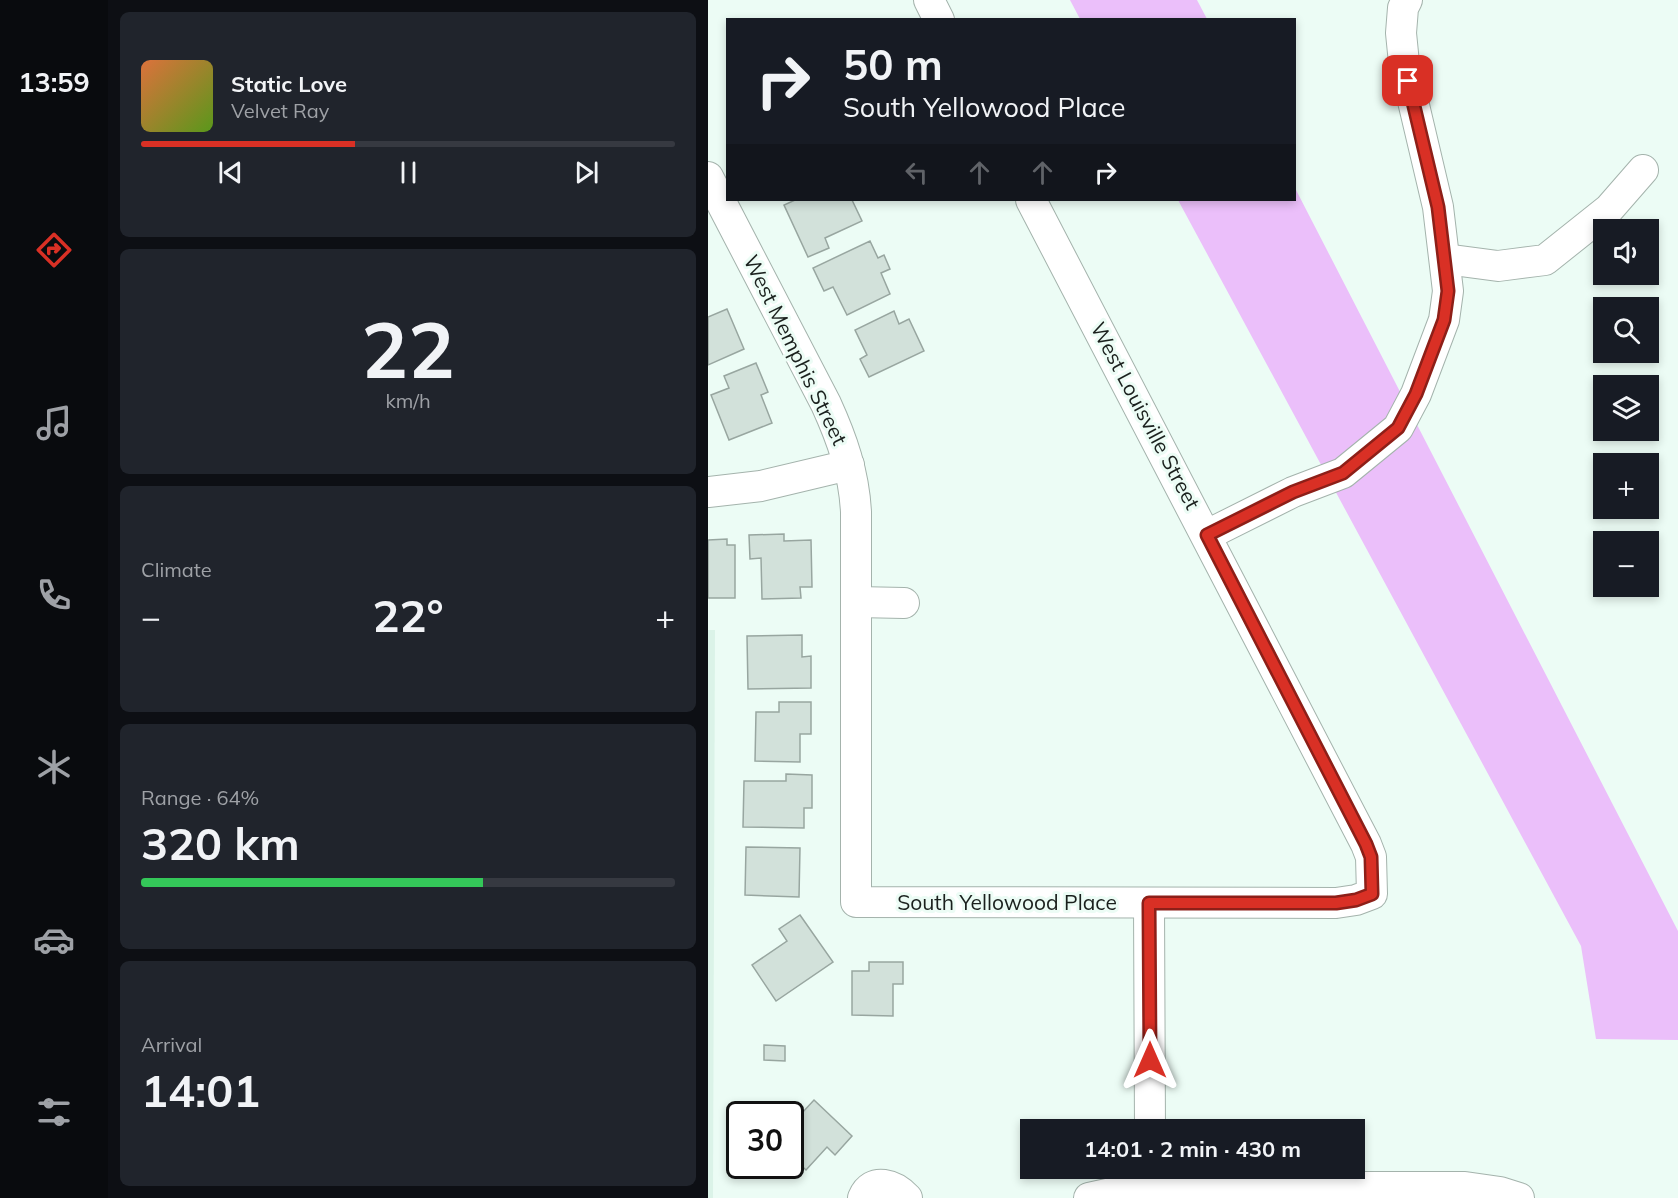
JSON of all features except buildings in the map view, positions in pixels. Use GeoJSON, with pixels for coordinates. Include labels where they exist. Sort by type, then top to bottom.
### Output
{"type":"FeatureCollection","features":[{"type":"Feature","properties":{"kind":"street"},"geometry":{"type":"LineString","coordinates":[[929,0],[938,18]]}},
{"type":"Feature","properties":{"kind":"street"},"geometry":{"type":"LineString","coordinates":[[1207,535],[1293,492],[1343,473],[1398,428],[1416,394],[1444,320],[1448,291],[1438,207],[1404,63],[1401,33],[1403,8],[1407,0]]}},
{"type":"Feature","properties":{"kind":"street"},"geometry":{"type":"LineString","coordinates":[[1445,259],[1498,266],[1545,260],[1609,209],[1643,170]]}},
{"type":"Feature","properties":{"kind":"street","name":"West Memphis Street"},"geometry":{"type":"LineString","coordinates":[[708,177],[826,404],[838,431],[855,489],[856,902]]}},
{"type":"Feature","properties":{"kind":"street","name":"West Louisville Street"},"geometry":{"type":"LineString","coordinates":[[1032,201],[1366,844],[1371,857],[1372,894]]}},
{"type":"Feature","properties":{"kind":"street"},"geometry":{"type":"LineString","coordinates":[[708,492],[761,486],[849,465]]}},
{"type":"Feature","properties":{"kind":"street"},"geometry":{"type":"LineString","coordinates":[[857,602],[904,603]]}},
{"type":"Feature","properties":{"kind":"street","name":"South Yellowood Place"},"geometry":{"type":"LineString","coordinates":[[856,902],[1336,903],[1356,900],[1372,894]]}},
{"type":"Feature","properties":{"kind":"street"},"geometry":{"type":"LineString","coordinates":[[1149,903],[1150,1119]]}},
{"type":"Feature","properties":{"kind":"street"},"geometry":{"type":"LineString","coordinates":[[1089,1198],[1121,1191],[1148,1179]]}},
{"type":"Feature","properties":{"kind":"street"},"geometry":{"type":"LineString","coordinates":[[1185,1179],[1465,1187],[1500,1192],[1519,1198]]}},
{"type":"Feature","properties":{"kind":"street"},"geometry":{"type":"LineString","coordinates":[[864,1198],[871,1188],[878,1184],[886,1184],[907,1198]]}},
{"type":"Feature","properties":{"kind":"shaded area"},"geometry":{"type":"Polygon","coordinates":[[[1070,0],[1197,0],[1206,18],[1079,18],[1070,0]]]}},
{"type":"Feature","properties":{"kind":"shaded area"},"geometry":{"type":"Polygon","coordinates":[[[1296,190],[1678,931],[1678,1040],[1596,1039],[1581,946],[1179,201],[1296,201],[1296,190]]]}},
{"type":"Feature","properties":{"kind":"shaded area"},"geometry":{"type":"Polygon","coordinates":[[[708,630],[715,630],[713,1198],[708,1198],[708,630]]]}},
{"type":"Feature","properties":{"kind":"route"},"geometry":{"type":"LineString","coordinates":[[1150,1060],[1149,903],[1336,903],[1356,900],[1372,894],[1371,857],[1366,844],[1207,535],[1293,492],[1343,473],[1398,428],[1416,394],[1444,320],[1448,291],[1438,207],[1408,81]]}}]}
